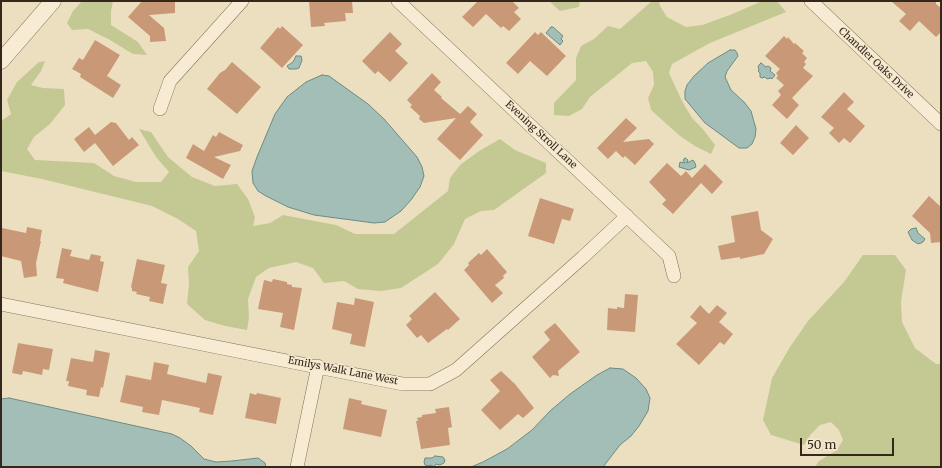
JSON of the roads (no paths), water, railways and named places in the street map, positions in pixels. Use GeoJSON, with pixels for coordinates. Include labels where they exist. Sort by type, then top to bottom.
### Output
{"type":"FeatureCollection","features":[{"type":"Feature","properties":{"kind":"street"},"geometry":{"type":"LineString","coordinates":[[1,61],[53,1]]}},
{"type":"Feature","properties":{"kind":"street"},"geometry":{"type":"LineString","coordinates":[[160,109],[170,81],[242,1]]}},
{"type":"Feature","properties":{"kind":"street","name":"Evening Stroll Lane"},"geometry":{"type":"LineString","coordinates":[[398,1],[669,256],[674,276]]}},
{"type":"Feature","properties":{"kind":"street","name":"Chandler Oaks Drive"},"geometry":{"type":"LineString","coordinates":[[811,1],[941,124]]}},
{"type":"Feature","properties":{"kind":"street","name":"Emilys Walk Lane West"},"geometry":{"type":"LineString","coordinates":[[1,304],[403,384],[430,384],[456,370],[627,216]]}},
{"type":"Feature","properties":{"kind":"street"},"geometry":{"type":"LineString","coordinates":[[297,467],[318,366]]}},
{"type":"Feature","properties":{"kind":"water"},"geometry":{"type":"Polygon","coordinates":[[[551,27],[563,36],[561,39],[563,41],[560,45],[546,33],[551,27]]]}},
{"type":"Feature","properties":{"kind":"water"},"geometry":{"type":"Polygon","coordinates":[[[730,50],[735,50],[738,56],[727,71],[725,77],[731,90],[751,111],[756,129],[752,144],[747,148],[739,148],[705,123],[685,99],[687,85],[694,76],[708,63],[730,50]]]}},
{"type":"Feature","properties":{"kind":"water"},"geometry":{"type":"Polygon","coordinates":[[[296,56],[301,56],[302,60],[299,68],[289,69],[287,66],[293,62],[296,56]]]}},
{"type":"Feature","properties":{"kind":"water"},"geometry":{"type":"Polygon","coordinates":[[[761,63],[766,67],[768,66],[771,68],[770,71],[775,75],[772,79],[760,77],[758,66],[761,63]]]}},
{"type":"Feature","properties":{"kind":"water"},"geometry":{"type":"Polygon","coordinates":[[[322,75],[329,76],[368,104],[384,119],[417,157],[422,167],[424,176],[420,187],[401,211],[385,222],[374,223],[314,215],[288,207],[266,196],[258,191],[253,183],[252,171],[275,114],[287,97],[306,82],[322,75]]]}},
{"type":"Feature","properties":{"kind":"water"},"geometry":{"type":"Polygon","coordinates":[[[685,158],[688,160],[687,163],[693,160],[696,167],[689,170],[679,167],[680,162],[685,163],[683,160],[685,158]]]}},
{"type":"Feature","properties":{"kind":"water"},"geometry":{"type":"Polygon","coordinates":[[[916,228],[918,233],[925,239],[923,242],[918,244],[912,240],[908,232],[911,229],[916,228]]]}},
{"type":"Feature","properties":{"kind":"water"},"geometry":{"type":"Polygon","coordinates":[[[610,368],[623,369],[636,378],[646,389],[650,398],[648,411],[639,426],[631,436],[620,445],[603,467],[471,467],[507,449],[532,430],[550,411],[570,394],[597,375],[610,368]]]}},
{"type":"Feature","properties":{"kind":"water"},"geometry":{"type":"Polygon","coordinates":[[[9,398],[172,434],[191,446],[204,459],[216,462],[258,458],[265,463],[266,467],[1,467],[1,399],[9,398]]]}},
{"type":"Feature","properties":{"kind":"water"},"geometry":{"type":"Polygon","coordinates":[[[435,456],[443,457],[445,460],[444,463],[440,465],[436,464],[434,467],[431,465],[425,465],[425,458],[432,458],[435,456]]]}}]}
